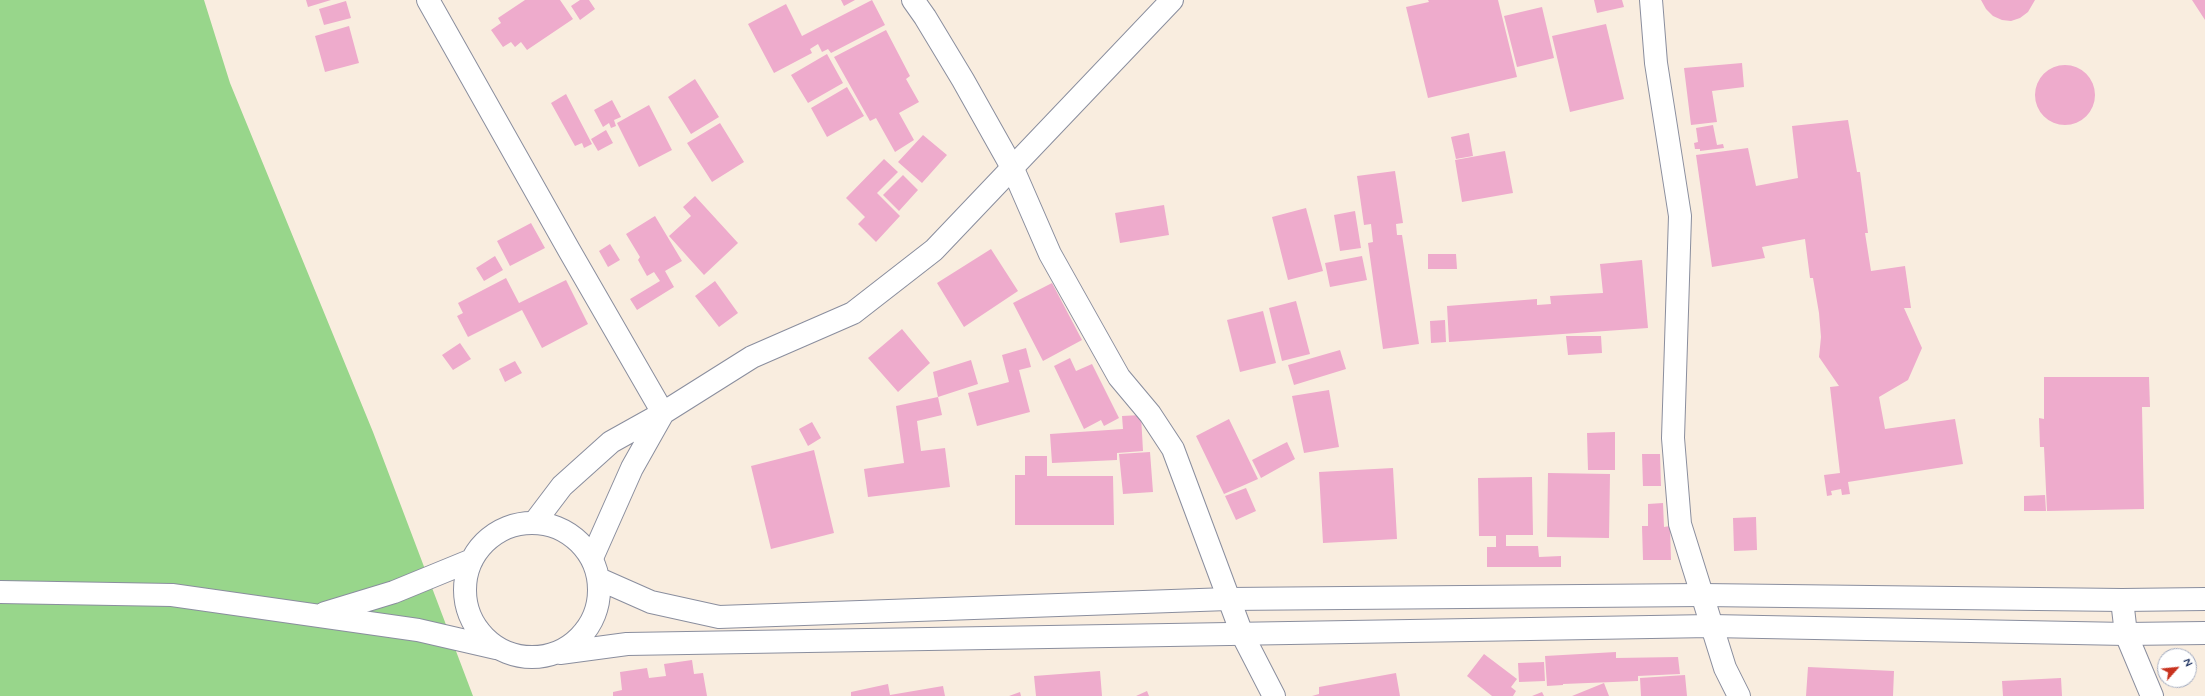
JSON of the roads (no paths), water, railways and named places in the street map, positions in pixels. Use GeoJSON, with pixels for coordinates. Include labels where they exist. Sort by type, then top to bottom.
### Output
{"type":"FeatureCollection","features":[{"type":"Feature","properties":{"kind":"main road"},"geometry":{"type":"LineString","coordinates":[[428,0],[663,413]]}},
{"type":"Feature","properties":{"kind":"main road"},"geometry":{"type":"LineString","coordinates":[[913,0],[926,17],[1013,169],[1050,254],[1119,377],[1150,414],[1173,449],[1242,634],[1274,696]]}},
{"type":"Feature","properties":{"kind":"main road"},"geometry":{"type":"LineString","coordinates":[[534,523],[562,486],[611,442],[663,413],[752,357],[852,313],[934,250],[1013,169],[1172,0]]}},
{"type":"Feature","properties":{"kind":"main road"},"geometry":{"type":"LineString","coordinates":[[1651,0],[1656,63],[1680,216],[1673,438],[1679,516],[1711,626],[1725,668],[1739,696]]}},
{"type":"Feature","properties":{"kind":"main road"},"geometry":{"type":"LineString","coordinates":[[592,558],[632,468],[663,413]]}},
{"type":"Feature","properties":{"kind":"main road"},"geometry":{"type":"LineString","coordinates":[[496,648],[478,631],[467,608],[465,584],[472,560],[483,544],[498,532],[515,525],[534,523],[551,525],[567,533],[581,543],[592,558],[599,579],[599,601],[592,623],[579,641],[560,653]]}},
{"type":"Feature","properties":{"kind":"main road"},"geometry":{"type":"LineString","coordinates":[[320,615],[394,592],[472,560]]}},
{"type":"Feature","properties":{"kind":"main road"},"geometry":{"type":"LineString","coordinates":[[599,579],[651,602],[719,617],[1228,599],[1702,595],[2122,600],[2205,599]]}},
{"type":"Feature","properties":{"kind":"main road"},"geometry":{"type":"LineString","coordinates":[[0,592],[172,595],[418,630],[496,648],[517,656],[538,658],[560,653],[628,644],[1711,626],[2126,634],[2205,633]]}},
{"type":"Feature","properties":{"kind":"main road"},"geometry":{"type":"LineString","coordinates":[[2122,600],[2126,634],[2152,696]]}}]}
